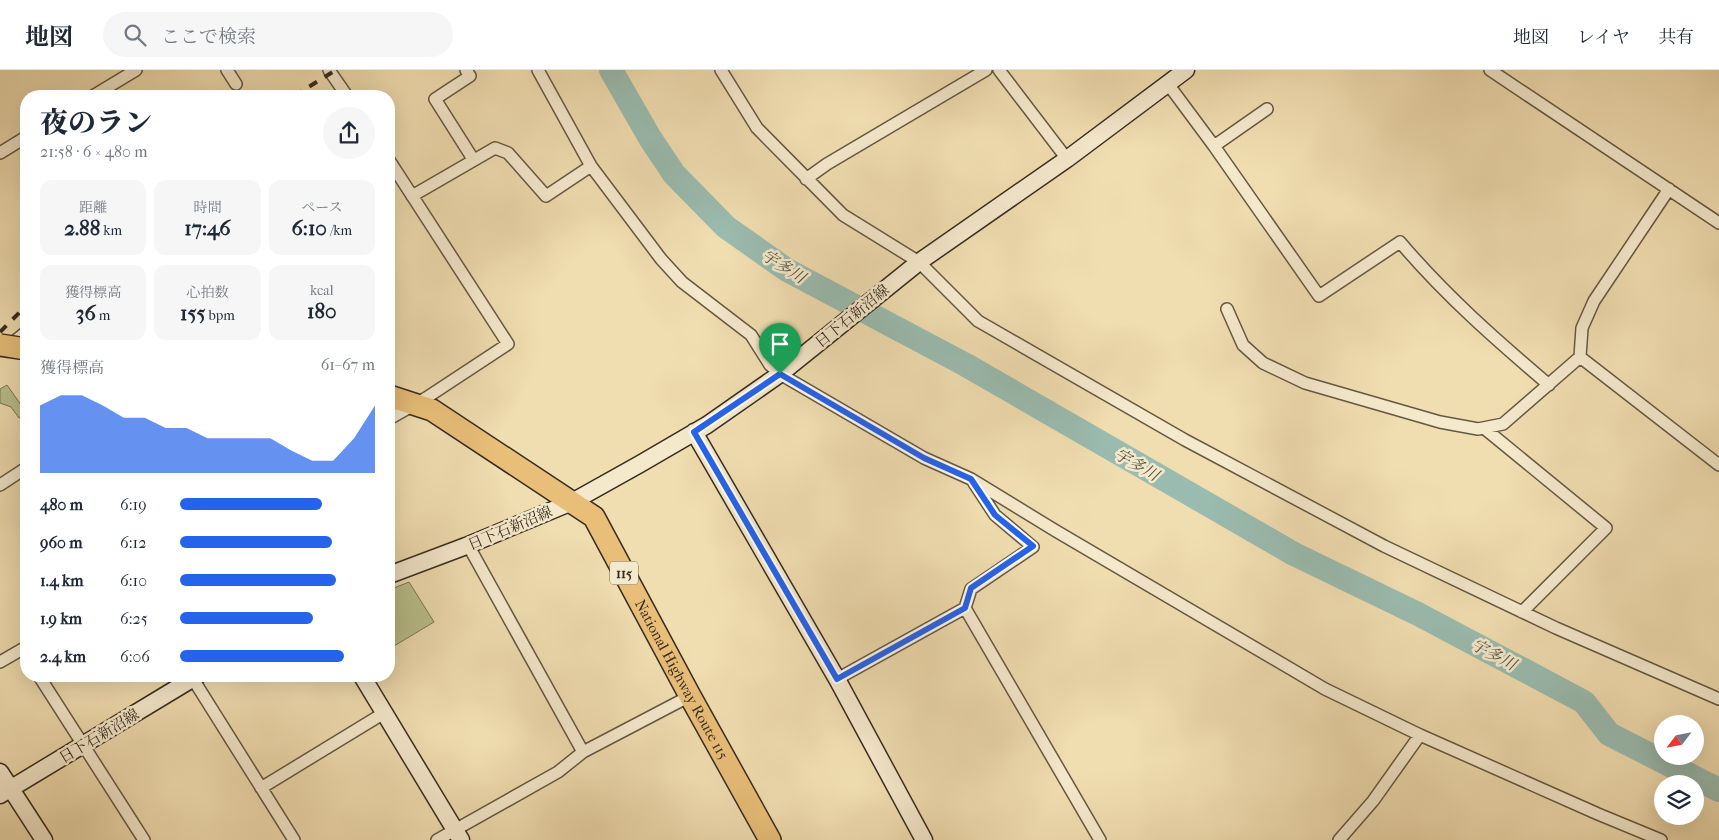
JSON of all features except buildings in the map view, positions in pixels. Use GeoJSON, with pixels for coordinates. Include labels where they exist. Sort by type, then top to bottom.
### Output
{"type":"FeatureCollection","features":[{"type":"Feature","properties":{"kind":"highway"},"geometry":{"type":"LineString","coordinates":[[0,345],[20,348]]}},
{"type":"Feature","properties":{"kind":"highway","name":"National Highway Route 115"},"geometry":{"type":"LineString","coordinates":[[395,398],[432,410],[594,517],[770,840]]}},
{"type":"Feature","properties":{"kind":"main road","name":"日下石新沼線"},"geometry":{"type":"LineString","coordinates":[[395,573],[572,502],[694,432],[782,371],[905,273],[1067,159],[1186,70]]}},
{"type":"Feature","properties":{"kind":"main road"},"geometry":{"type":"LineString","coordinates":[[694,432],[837,679],[924,840]]}},
{"type":"Feature","properties":{"kind":"main road","name":"日下石新沼線"},"geometry":{"type":"LineString","coordinates":[[5,792],[188,682]]}},
{"type":"Feature","properties":{"kind":"main road"},"geometry":{"type":"LineString","coordinates":[[366,682],[458,835]]}},
{"type":"Feature","properties":{"kind":"main road"},"geometry":{"type":"LineString","coordinates":[[0,772],[5,792],[44,840]]}},
{"type":"Feature","properties":{"kind":"street"},"geometry":{"type":"LineString","coordinates":[[113,90],[136,70]]}},
{"type":"Feature","properties":{"kind":"street"},"geometry":{"type":"LineString","coordinates":[[227,70],[236,84]]}},
{"type":"Feature","properties":{"kind":"street"},"geometry":{"type":"LineString","coordinates":[[330,70],[340,90]]}},
{"type":"Feature","properties":{"kind":"street"},"geometry":{"type":"LineString","coordinates":[[466,70],[470,76],[435,98],[474,160]]}},
{"type":"Feature","properties":{"kind":"street"},"geometry":{"type":"LineString","coordinates":[[538,70],[591,166],[661,259],[682,282],[751,336],[770,365],[924,458],[971,479],[1325,689],[1420,735],[1661,840]]}},
{"type":"Feature","properties":{"kind":"street"},"geometry":{"type":"LineString","coordinates":[[721,70],[757,128],[806,179],[843,215],[920,262],[978,321],[1228,463],[1384,546],[1522,612],[1719,699]]}},
{"type":"Feature","properties":{"kind":"street"},"geometry":{"type":"LineString","coordinates":[[806,179],[827,164],[986,70]]}},
{"type":"Feature","properties":{"kind":"street"},"geometry":{"type":"LineString","coordinates":[[998,70],[1067,159]]}},
{"type":"Feature","properties":{"kind":"street"},"geometry":{"type":"LineString","coordinates":[[1490,70],[1719,223]]}},
{"type":"Feature","properties":{"kind":"street"},"geometry":{"type":"LineString","coordinates":[[1168,84],[1319,296],[1400,242],[1428,274],[1482,327],[1549,384]]}},
{"type":"Feature","properties":{"kind":"street"},"geometry":{"type":"LineString","coordinates":[[1214,146],[1268,109]]}},
{"type":"Feature","properties":{"kind":"street"},"geometry":{"type":"LineString","coordinates":[[0,153],[20,141]]}},
{"type":"Feature","properties":{"kind":"street"},"geometry":{"type":"LineString","coordinates":[[412,196],[495,148],[508,153],[546,196],[591,166]]}},
{"type":"Feature","properties":{"kind":"street"},"geometry":{"type":"LineString","coordinates":[[395,169],[508,344],[395,416]]}},
{"type":"Feature","properties":{"kind":"street"},"geometry":{"type":"LineString","coordinates":[[1227,309],[1243,345],[1263,363],[1305,383],[1440,422],[1478,429],[1503,424],[1580,357],[1582,328],[1594,300],[1668,190]]}},
{"type":"Feature","properties":{"kind":"street"},"geometry":{"type":"LineString","coordinates":[[0,354],[20,337]]}},
{"type":"Feature","properties":{"kind":"street"},"geometry":{"type":"LineString","coordinates":[[1580,357],[1719,465]]}},
{"type":"Feature","properties":{"kind":"street"},"geometry":{"type":"LineString","coordinates":[[1484,428],[1606,528],[1522,612]]}},
{"type":"Feature","properties":{"kind":"street"},"geometry":{"type":"LineString","coordinates":[[0,485],[20,472]]}},
{"type":"Feature","properties":{"kind":"street"},"geometry":{"type":"LineString","coordinates":[[837,679],[965,608],[971,588],[1033,546],[995,515],[971,479]]}},
{"type":"Feature","properties":{"kind":"street"},"geometry":{"type":"LineString","coordinates":[[468,545],[583,752]]}},
{"type":"Feature","properties":{"kind":"street"},"geometry":{"type":"LineString","coordinates":[[965,608],[1100,840]]}},
{"type":"Feature","properties":{"kind":"street"},"geometry":{"type":"LineString","coordinates":[[0,662],[20,653]]}},
{"type":"Feature","properties":{"kind":"street"},"geometry":{"type":"LineString","coordinates":[[43,682],[144,840]]}},
{"type":"Feature","properties":{"kind":"street"},"geometry":{"type":"LineString","coordinates":[[197,682],[294,840]]}},
{"type":"Feature","properties":{"kind":"street"},"geometry":{"type":"LineString","coordinates":[[437,840],[458,835],[558,772],[583,752],[690,696]]}},
{"type":"Feature","properties":{"kind":"street"},"geometry":{"type":"LineString","coordinates":[[261,788],[384,713]]}},
{"type":"Feature","properties":{"kind":"street"},"geometry":{"type":"LineString","coordinates":[[1339,840],[1373,801],[1420,735]]}},
{"type":"Feature","properties":{"kind":"green space"},"geometry":{"type":"Polygon","coordinates":[[[7,385],[20,403],[20,418],[11,407],[0,403],[0,389],[7,385]]]}},
{"type":"Feature","properties":{"kind":"green space"},"geometry":{"type":"Polygon","coordinates":[[[409,582],[434,622],[395,645],[395,588],[409,582]]]}},
{"type":"Feature","properties":{"kind":"waterway","name":"宇多川"},"geometry":{"type":"LineString","coordinates":[[611,70],[650,138],[674,174],[726,227],[787,270],[966,365],[1294,554],[1418,614],[1584,702],[1609,734],[1719,790]]}},
{"type":"Feature","properties":{"kind":"railway"},"geometry":{"type":"LineString","coordinates":[[304,90],[336,70]]}},
{"type":"Feature","properties":{"kind":"railway"},"geometry":{"type":"LineString","coordinates":[[0,332],[20,312]]}},
{"type":"Feature","properties":{"kind":"route"},"geometry":{"type":"LineString","coordinates":[[780,374],[924,458],[971,479],[995,515],[1033,546],[971,588],[965,608],[837,679],[694,432],[780,374]]}}]}
